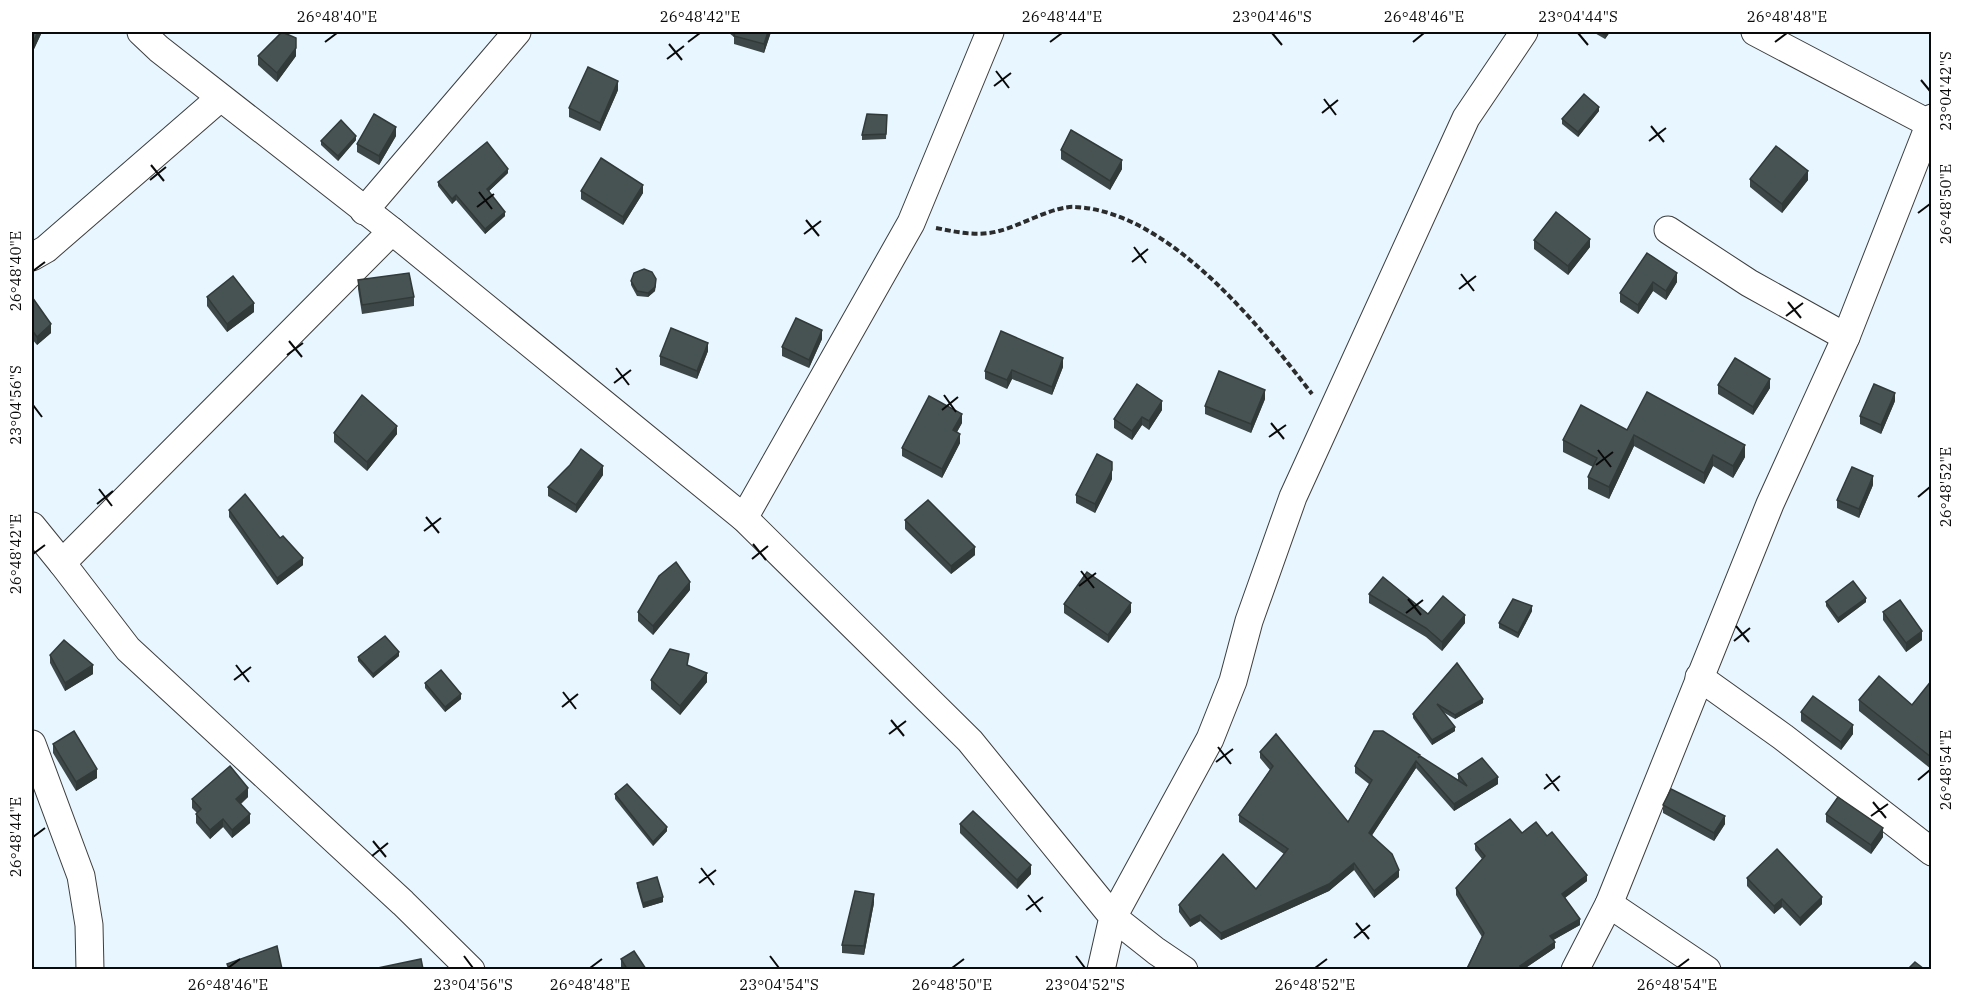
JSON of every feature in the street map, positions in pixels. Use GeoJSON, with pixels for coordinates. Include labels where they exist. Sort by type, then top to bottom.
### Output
{"type":"FeatureCollection","features":[{"type":"Feature","properties":{"kind":"street"},"geometry":{"type":"LineString","coordinates":[[141,32],[220,98],[392,231],[744,518],[970,741],[1113,917],[1156,951],[1184,969]]}},
{"type":"Feature","properties":{"kind":"street"},"geometry":{"type":"LineString","coordinates":[[364,211],[517,32]]}},
{"type":"Feature","properties":{"kind":"street"},"geometry":{"type":"LineString","coordinates":[[744,518],[912,223],[990,32]]}},
{"type":"Feature","properties":{"kind":"street"},"geometry":{"type":"LineString","coordinates":[[1101,969],[1113,917],[1210,739],[1233,681],[1249,621],[1293,497],[1329,417],[1466,118],[1524,32]]}},
{"type":"Feature","properties":{"kind":"street"},"geometry":{"type":"LineString","coordinates":[[1575,969],[1609,904],[1770,504],[1846,337],[1930,122],[1755,32]]}},
{"type":"Feature","properties":{"kind":"street"},"geometry":{"type":"LineString","coordinates":[[32,257],[46,249],[220,98]]}},
{"type":"Feature","properties":{"kind":"street"},"geometry":{"type":"LineString","coordinates":[[1668,230],[1749,283],[1846,337]]}},
{"type":"Feature","properties":{"kind":"street"},"geometry":{"type":"LineString","coordinates":[[62,563],[392,231]]}},
{"type":"Feature","properties":{"kind":"street"},"geometry":{"type":"LineString","coordinates":[[32,526],[128,649],[403,903],[471,969]]}},
{"type":"Feature","properties":{"kind":"street"},"geometry":{"type":"LineString","coordinates":[[1699,677],[1783,737],[1932,852]]}},
{"type":"Feature","properties":{"kind":"street"},"geometry":{"type":"LineString","coordinates":[[32,744],[81,876],[89,925],[90,969]]}},
{"type":"Feature","properties":{"kind":"street"},"geometry":{"type":"LineString","coordinates":[[1609,904],[1707,969]]}},
{"type":"Feature","properties":{"kind":"path"},"geometry":{"type":"LineString","coordinates":[[912,223],[970,235],[999,231],[1075,206],[1114,216],[1152,234],[1209,275],[1272,341],[1329,417]]}},
{"type":"Feature","properties":{"kind":"building"},"geometry":{"type":"Polygon","coordinates":[[[32,32],[38,32],[34,40],[32,40],[32,32]]]}},
{"type":"Feature","properties":{"kind":"building"},"geometry":{"type":"Polygon","coordinates":[[[282,32],[296,38],[296,48],[277,73],[258,56],[282,32]]]}},
{"type":"Feature","properties":{"kind":"building"},"geometry":{"type":"Polygon","coordinates":[[[735,32],[768,32],[764,44],[734,36],[735,32]]]}},
{"type":"Feature","properties":{"kind":"building"},"geometry":{"type":"Polygon","coordinates":[[[588,67],[618,81],[600,123],[569,108],[588,67]]]}},
{"type":"Feature","properties":{"kind":"building"},"geometry":{"type":"Polygon","coordinates":[[[1584,94],[1599,107],[1578,132],[1562,119],[1584,94]]]}},
{"type":"Feature","properties":{"kind":"building"},"geometry":{"type":"Polygon","coordinates":[[[374,114],[396,127],[379,156],[357,144],[374,114]]]}},
{"type":"Feature","properties":{"kind":"building"},"geometry":{"type":"Polygon","coordinates":[[[867,114],[887,115],[886,134],[862,135],[867,114]]]}},
{"type":"Feature","properties":{"kind":"building"},"geometry":{"type":"Polygon","coordinates":[[[341,120],[356,136],[338,156],[321,141],[341,120]]]}},
{"type":"Feature","properties":{"kind":"building"},"geometry":{"type":"Polygon","coordinates":[[[1071,130],[1122,160],[1110,181],[1061,150],[1071,130]]]}},
{"type":"Feature","properties":{"kind":"building"},"geometry":{"type":"Polygon","coordinates":[[[487,142],[508,169],[487,189],[505,212],[485,229],[456,195],[452,199],[438,182],[487,142]]]}},
{"type":"Feature","properties":{"kind":"building"},"geometry":{"type":"Polygon","coordinates":[[[1776,146],[1808,171],[1782,204],[1750,179],[1776,146]]]}},
{"type":"Feature","properties":{"kind":"building"},"geometry":{"type":"Polygon","coordinates":[[[601,158],[643,185],[623,217],[581,191],[601,158]]]}},
{"type":"Feature","properties":{"kind":"building"},"geometry":{"type":"Polygon","coordinates":[[[1556,212],[1590,239],[1568,266],[1534,240],[1556,212]]]}},
{"type":"Feature","properties":{"kind":"building"},"geometry":{"type":"Polygon","coordinates":[[[1647,253],[1677,273],[1666,291],[1653,282],[1638,305],[1620,293],[1647,253]]]}},
{"type":"Feature","properties":{"kind":"building"},"geometry":{"type":"Polygon","coordinates":[[[644,269],[652,272],[656,279],[655,287],[648,293],[637,291],[631,281],[634,273],[644,269]]]}},
{"type":"Feature","properties":{"kind":"building"},"geometry":{"type":"Polygon","coordinates":[[[409,273],[414,297],[362,305],[358,280],[409,273]]]}},
{"type":"Feature","properties":{"kind":"building"},"geometry":{"type":"Polygon","coordinates":[[[233,276],[254,303],[227,324],[207,297],[233,276]]]}},
{"type":"Feature","properties":{"kind":"building"},"geometry":{"type":"Polygon","coordinates":[[[32,297],[51,324],[37,337],[32,330],[32,297]]]}},
{"type":"Feature","properties":{"kind":"building"},"geometry":{"type":"Polygon","coordinates":[[[796,318],[822,330],[809,360],[782,347],[796,318]]]}},
{"type":"Feature","properties":{"kind":"building"},"geometry":{"type":"Polygon","coordinates":[[[671,328],[708,343],[697,371],[660,356],[671,328]]]}},
{"type":"Feature","properties":{"kind":"building"},"geometry":{"type":"Polygon","coordinates":[[[1001,331],[1063,358],[1052,387],[1012,370],[1007,380],[985,371],[1001,331]]]}},
{"type":"Feature","properties":{"kind":"building"},"geometry":{"type":"Polygon","coordinates":[[[1735,358],[1770,379],[1753,407],[1718,385],[1735,358]]]}},
{"type":"Feature","properties":{"kind":"building"},"geometry":{"type":"Polygon","coordinates":[[[1219,371],[1265,390],[1251,424],[1205,406],[1219,371]]]}},
{"type":"Feature","properties":{"kind":"building"},"geometry":{"type":"Polygon","coordinates":[[[1137,384],[1162,401],[1149,421],[1142,417],[1132,431],[1114,419],[1137,384]]]}},
{"type":"Feature","properties":{"kind":"building"},"geometry":{"type":"Polygon","coordinates":[[[1874,384],[1895,393],[1881,425],[1860,416],[1874,384]]]}},
{"type":"Feature","properties":{"kind":"building"},"geometry":{"type":"Polygon","coordinates":[[[1647,392],[1745,445],[1733,466],[1713,455],[1704,473],[1634,435],[1609,487],[1588,477],[1597,458],[1563,440],[1581,405],[1627,430],[1647,392]]]}},
{"type":"Feature","properties":{"kind":"building"},"geometry":{"type":"Polygon","coordinates":[[[362,395],[397,426],[367,462],[334,433],[362,395]]]}},
{"type":"Feature","properties":{"kind":"building"},"geometry":{"type":"Polygon","coordinates":[[[929,396],[962,414],[953,430],[960,434],[942,469],[902,448],[929,396]]]}},
{"type":"Feature","properties":{"kind":"building"},"geometry":{"type":"Polygon","coordinates":[[[581,449],[603,466],[576,505],[548,487],[570,465],[581,449]]]}},
{"type":"Feature","properties":{"kind":"building"},"geometry":{"type":"Polygon","coordinates":[[[1097,454],[1112,462],[1112,470],[1095,504],[1076,495],[1097,454]]]}},
{"type":"Feature","properties":{"kind":"building"},"geometry":{"type":"Polygon","coordinates":[[[1852,467],[1873,476],[1859,509],[1837,500],[1852,467]]]}},
{"type":"Feature","properties":{"kind":"building"},"geometry":{"type":"Polygon","coordinates":[[[245,494],[280,538],[283,536],[303,558],[277,578],[229,510],[245,494]]]}},
{"type":"Feature","properties":{"kind":"building"},"geometry":{"type":"Polygon","coordinates":[[[928,500],[975,547],[951,566],[905,520],[928,500]]]}},
{"type":"Feature","properties":{"kind":"building"},"geometry":{"type":"Polygon","coordinates":[[[676,562],[690,582],[653,626],[638,612],[659,576],[676,562]]]}},
{"type":"Feature","properties":{"kind":"building"},"geometry":{"type":"Polygon","coordinates":[[[1087,572],[1131,603],[1108,635],[1064,604],[1087,572]]]}},
{"type":"Feature","properties":{"kind":"building"},"geometry":{"type":"Polygon","coordinates":[[[1383,577],[1428,614],[1443,596],[1465,615],[1442,642],[1426,628],[1369,594],[1383,577]]]}},
{"type":"Feature","properties":{"kind":"building"},"geometry":{"type":"Polygon","coordinates":[[[1853,581],[1866,598],[1838,618],[1826,602],[1853,581]]]}},
{"type":"Feature","properties":{"kind":"building"},"geometry":{"type":"Polygon","coordinates":[[[1513,599],[1532,606],[1518,633],[1499,623],[1513,599]]]}},
{"type":"Feature","properties":{"kind":"building"},"geometry":{"type":"Polygon","coordinates":[[[1900,600],[1922,631],[1906,643],[1883,612],[1900,600]]]}},
{"type":"Feature","properties":{"kind":"building"},"geometry":{"type":"Polygon","coordinates":[[[385,636],[399,652],[373,674],[358,657],[385,636]]]}},
{"type":"Feature","properties":{"kind":"building"},"geometry":{"type":"Polygon","coordinates":[[[64,640],[93,665],[65,683],[50,655],[64,640]]]}},
{"type":"Feature","properties":{"kind":"building"},"geometry":{"type":"Polygon","coordinates":[[[670,649],[689,654],[687,665],[707,673],[680,706],[651,680],[670,649]]]}},
{"type":"Feature","properties":{"kind":"building"},"geometry":{"type":"Polygon","coordinates":[[[1457,663],[1483,699],[1455,715],[1437,704],[1455,727],[1432,740],[1413,714],[1457,663]]]}},
{"type":"Feature","properties":{"kind":"building"},"geometry":{"type":"Polygon","coordinates":[[[441,670],[461,694],[445,707],[425,683],[441,670]]]}},
{"type":"Feature","properties":{"kind":"building"},"geometry":{"type":"Polygon","coordinates":[[[1879,676],[1912,705],[1932,680],[1931,757],[1859,700],[1879,676]]]}},
{"type":"Feature","properties":{"kind":"building"},"geometry":{"type":"Polygon","coordinates":[[[1813,696],[1853,725],[1841,742],[1801,712],[1813,696]]]}},
{"type":"Feature","properties":{"kind":"building"},"geometry":{"type":"Polygon","coordinates":[[[74,731],[97,769],[76,782],[53,744],[74,731]]]}},
{"type":"Feature","properties":{"kind":"building"},"geometry":{"type":"Polygon","coordinates":[[[1374,731],[1383,731],[1420,755],[1418,758],[1420,756],[1467,786],[1458,774],[1482,758],[1498,777],[1454,804],[1416,761],[1369,833],[1392,854],[1399,870],[1374,891],[1354,863],[1329,884],[1221,933],[1200,915],[1190,920],[1179,905],[1223,854],[1256,889],[1288,849],[1239,815],[1273,766],[1260,752],[1276,734],[1348,822],[1372,780],[1355,766],[1374,731]]]}},
{"type":"Feature","properties":{"kind":"building"},"geometry":{"type":"Polygon","coordinates":[[[230,766],[248,788],[236,799],[250,814],[232,830],[223,819],[210,830],[196,814],[201,809],[192,799],[230,766]]]}},
{"type":"Feature","properties":{"kind":"building"},"geometry":{"type":"Polygon","coordinates":[[[627,784],[667,827],[653,842],[615,794],[627,784]]]}},
{"type":"Feature","properties":{"kind":"building"},"geometry":{"type":"Polygon","coordinates":[[[1671,789],[1725,816],[1714,833],[1663,805],[1671,789]]]}},
{"type":"Feature","properties":{"kind":"building"},"geometry":{"type":"Polygon","coordinates":[[[1838,797],[1883,828],[1871,845],[1826,814],[1838,797]]]}},
{"type":"Feature","properties":{"kind":"building"},"geometry":{"type":"Polygon","coordinates":[[[973,811],[1031,865],[1017,880],[960,824],[973,811]]]}},
{"type":"Feature","properties":{"kind":"building"},"geometry":{"type":"Polygon","coordinates":[[[1510,819],[1522,833],[1536,822],[1547,836],[1552,832],[1587,875],[1562,894],[1580,919],[1550,936],[1555,942],[1520,966],[1522,969],[1467,969],[1484,933],[1456,888],[1485,856],[1475,844],[1510,819]]]}},
{"type":"Feature","properties":{"kind":"building"},"geometry":{"type":"Polygon","coordinates":[[[1777,849],[1822,897],[1800,918],[1782,899],[1774,906],[1747,878],[1777,849]]]}},
{"type":"Feature","properties":{"kind":"building"},"geometry":{"type":"Polygon","coordinates":[[[657,877],[663,897],[643,903],[637,883],[657,877]]]}},
{"type":"Feature","properties":{"kind":"building"},"geometry":{"type":"Polygon","coordinates":[[[855,891],[874,894],[864,946],[842,945],[855,891]]]}},
{"type":"Feature","properties":{"kind":"building"},"geometry":{"type":"Polygon","coordinates":[[[277,946],[282,969],[229,969],[227,964],[277,946]]]}},
{"type":"Feature","properties":{"kind":"building"},"geometry":{"type":"Polygon","coordinates":[[[634,951],[646,969],[627,969],[621,959],[634,951]]]}},
{"type":"Feature","properties":{"kind":"building"},"geometry":{"type":"Polygon","coordinates":[[[421,959],[423,969],[373,969],[421,959]]]}},
{"type":"Feature","properties":{"kind":"building"},"geometry":{"type":"Polygon","coordinates":[[[1915,962],[1924,969],[1908,969],[1915,962]]]}}]}
